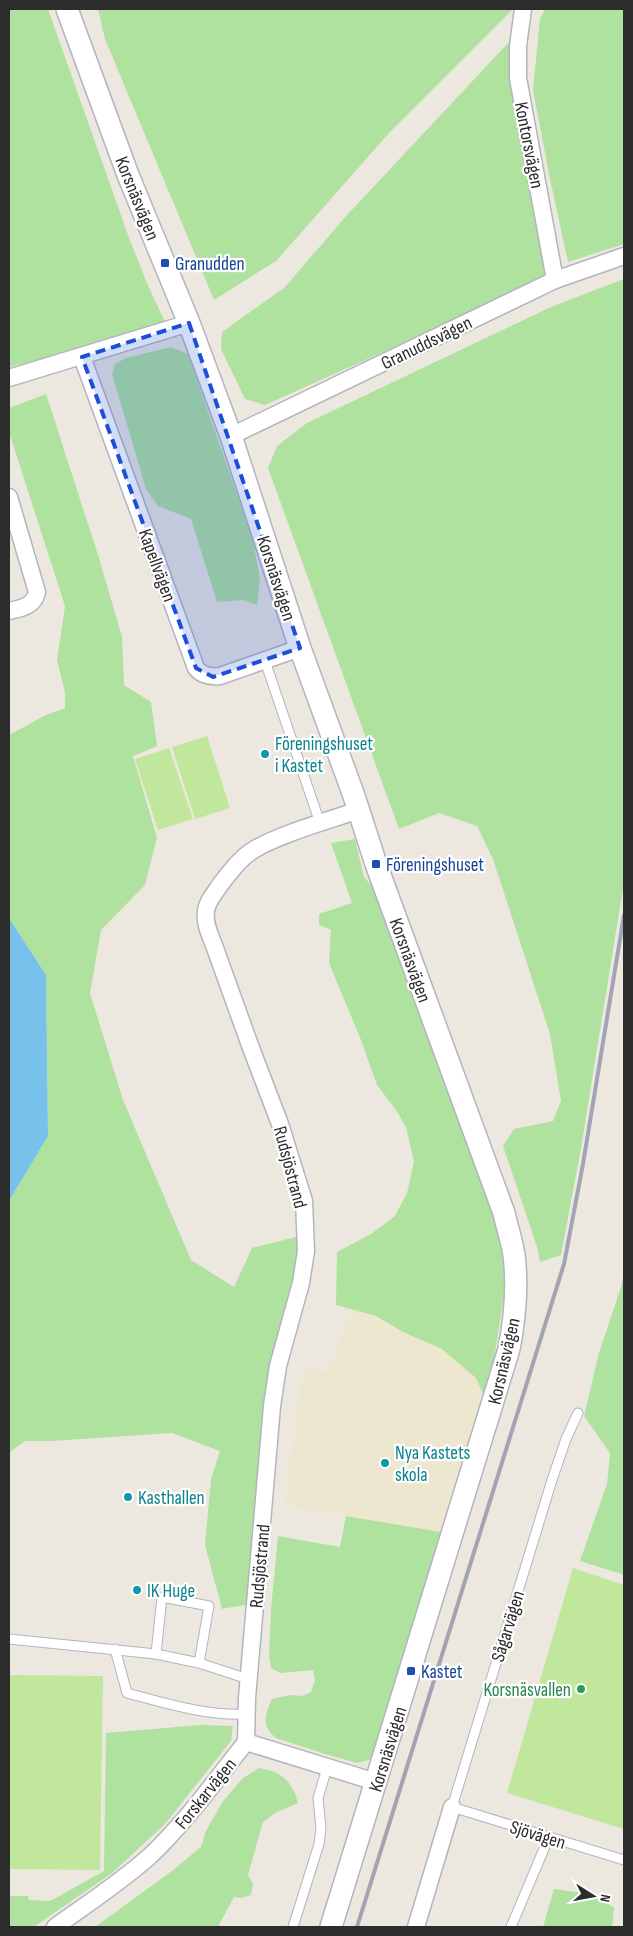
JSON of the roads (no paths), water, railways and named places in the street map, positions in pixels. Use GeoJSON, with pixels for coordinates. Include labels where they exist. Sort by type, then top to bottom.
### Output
{"type":"FeatureCollection","features":[{"type":"Feature","properties":{"kind":"street","name":"Korsnäsvägen"},"geometry":{"type":"LineString","coordinates":[[67,9],[128,175],[189,323],[231,436],[300,648],[376,864],[504,1213],[513,1253],[517,1288],[514,1324],[509,1349],[331,1927]]}},
{"type":"Feature","properties":{"kind":"street","name":"Kontorsvägen"},"geometry":{"type":"LineString","coordinates":[[523,9],[518,46],[518,78],[555,280]]}},
{"type":"Feature","properties":{"kind":"street","name":"Granuddsvägen"},"geometry":{"type":"LineString","coordinates":[[231,436],[555,280],[624,256]]}},
{"type":"Feature","properties":{"kind":"street"},"geometry":{"type":"LineString","coordinates":[[9,378],[189,323]]}},
{"type":"Feature","properties":{"kind":"street","name":"Kapellvägen"},"geometry":{"type":"LineString","coordinates":[[82,357],[196,668],[206,676],[220,676],[300,648]]}},
{"type":"Feature","properties":{"kind":"street"},"geometry":{"type":"LineString","coordinates":[[9,497],[37,592],[35,599],[30,604],[9,611]]}},
{"type":"Feature","properties":{"kind":"street","name":"Rudsjöstrand"},"geometry":{"type":"LineString","coordinates":[[246,1742],[248,1678],[275,1386],[278,1366],[301,1283],[306,1241],[304,1201],[283,1133],[215,948],[207,922],[206,911],[208,903],[227,875],[254,850],[320,823],[358,810]]}},
{"type":"Feature","properties":{"kind":"street","name":"Forskarvägen"},"geometry":{"type":"LineString","coordinates":[[56,1927],[121,1880],[150,1856],[178,1827],[246,1742],[376,1782]]}},
{"type":"Feature","properties":{"kind":"street","name":"Sågarvägen"},"geometry":{"type":"LineString","coordinates":[[416,1927],[452,1807]]}},
{"type":"Feature","properties":{"kind":"lane"},"geometry":{"type":"LineString","coordinates":[[266,661],[320,823]]}},
{"type":"Feature","properties":{"kind":"lane","name":"Sågarvägen"},"geometry":{"type":"LineString","coordinates":[[452,1807],[552,1480],[566,1439],[578,1413]]}},
{"type":"Feature","properties":{"kind":"lane"},"geometry":{"type":"LineString","coordinates":[[156,1654],[162,1597],[208,1606],[199,1663]]}},
{"type":"Feature","properties":{"kind":"lane"},"geometry":{"type":"LineString","coordinates":[[9,1639],[156,1654],[199,1663],[248,1678]]}},
{"type":"Feature","properties":{"kind":"lane"},"geometry":{"type":"LineString","coordinates":[[115,1649],[127,1694],[174,1705],[232,1715],[246,1714]]}},
{"type":"Feature","properties":{"kind":"lane"},"geometry":{"type":"LineString","coordinates":[[293,1927],[319,1844],[321,1828],[318,1798],[327,1768]]}},
{"type":"Feature","properties":{"kind":"lane","name":"Sjövägen"},"geometry":{"type":"LineString","coordinates":[[452,1807],[624,1860]]}},
{"type":"Feature","properties":{"kind":"lane"},"geometry":{"type":"LineString","coordinates":[[511,1927],[549,1837]]}},
{"type":"Feature","properties":{"kind":"water"},"geometry":{"type":"Polygon","coordinates":[[[9,918],[46,975],[48,1136],[9,1201],[9,918]]]}},
{"type":"Feature","properties":{"kind":"railway"},"geometry":{"type":"LineString","coordinates":[[357,1927],[564,1264],[583,1164],[624,915]]}},
{"type":"Feature","properties":{"kind":"place","name":"Granudden"},"geometry":{"type":"Point","coordinates":[165,263]}},
{"type":"Feature","properties":{"kind":"place","name":"Föreningshuset i Kastet"},"geometry":{"type":"Point","coordinates":[265,754]}},
{"type":"Feature","properties":{"kind":"place","name":"Föreningshuset"},"geometry":{"type":"Point","coordinates":[376,864]}},
{"type":"Feature","properties":{"kind":"place","name":"Nya Kastets skola"},"geometry":{"type":"Point","coordinates":[385,1463]}},
{"type":"Feature","properties":{"kind":"place","name":"Kasthallen"},"geometry":{"type":"Point","coordinates":[128,1497]}},
{"type":"Feature","properties":{"kind":"place","name":"IK Huge"},"geometry":{"type":"Point","coordinates":[137,1590]}},
{"type":"Feature","properties":{"kind":"place","name":"Kastet"},"geometry":{"type":"Point","coordinates":[411,1671]}},
{"type":"Feature","properties":{"kind":"place","name":"Korsnäsvallen"},"geometry":{"type":"Point","coordinates":[581,1689]}}]}
